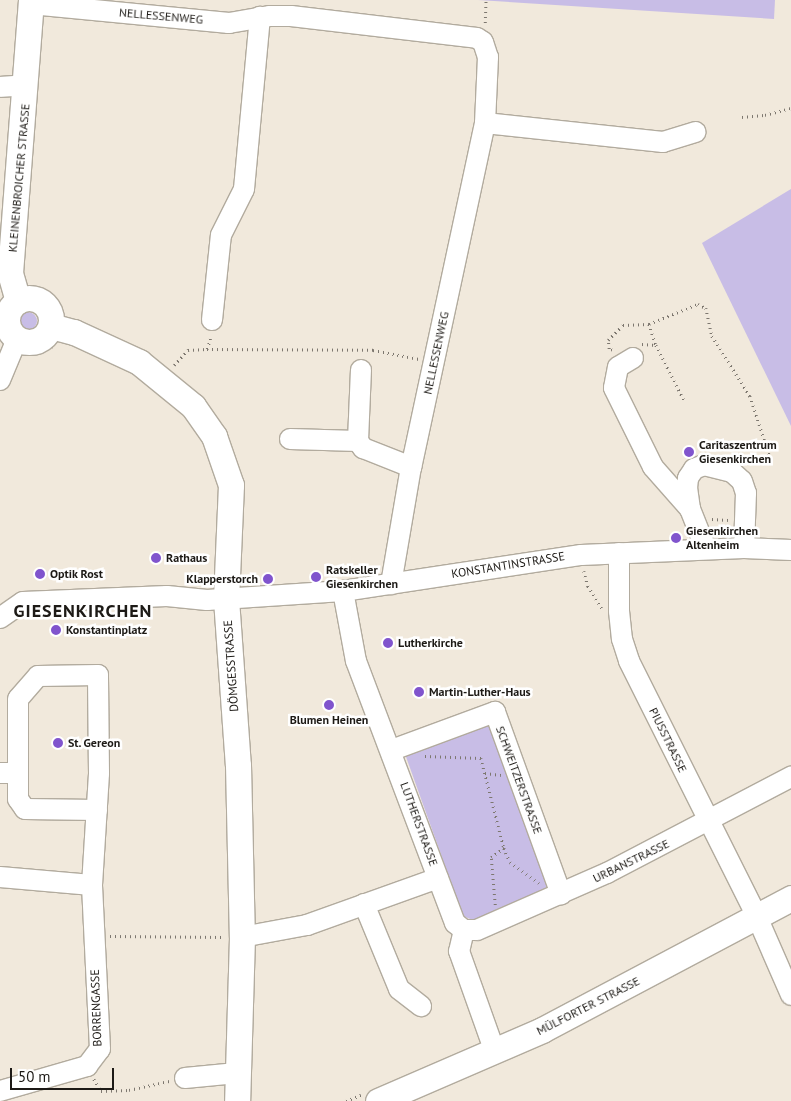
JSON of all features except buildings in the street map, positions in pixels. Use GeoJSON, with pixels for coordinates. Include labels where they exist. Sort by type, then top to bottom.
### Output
{"type":"FeatureCollection","features":[{"type":"Feature","properties":{"kind":"main road","name":"KLEINENBROICHER STRASSE"},"geometry":{"type":"LineString","coordinates":[[10,321],[10,274],[31,2]]}},
{"type":"Feature","properties":{"kind":"main road"},"geometry":{"type":"LineString","coordinates":[[30,298],[42,302],[50,313],[51,326],[40,340],[28,342],[10,321],[30,298]]}},
{"type":"Feature","properties":{"kind":"main road","name":"DÖMGESSTRASSE"},"geometry":{"type":"LineString","coordinates":[[51,326],[116,350],[161,378],[193,406],[214,436],[231,485],[216,599],[238,765],[242,936],[237,1101]]}},
{"type":"Feature","properties":{"kind":"main road","name":"MÜLFORTER STRASSE"},"geometry":{"type":"LineString","coordinates":[[378,1101],[495,1052],[590,1007],[791,898]]}},
{"type":"Feature","properties":{"kind":"street","name":"NELLESSENWEG"},"geometry":{"type":"LineString","coordinates":[[31,2],[229,23],[260,17],[301,18],[477,38],[483,42],[488,57],[485,123],[435,362],[411,466],[391,584]]}},
{"type":"Feature","properties":{"kind":"street"},"geometry":{"type":"LineString","coordinates":[[212,320],[221,235],[234,214],[244,189],[260,17]]}},
{"type":"Feature","properties":{"kind":"street","name":"KLEINENBROICHER STRASSE"},"geometry":{"type":"LineString","coordinates":[[0,87],[26,84]]}},
{"type":"Feature","properties":{"kind":"street"},"geometry":{"type":"LineString","coordinates":[[485,123],[663,142],[696,132]]}},
{"type":"Feature","properties":{"kind":"street"},"geometry":{"type":"LineString","coordinates":[[0,380],[10,321]]}},
{"type":"Feature","properties":{"kind":"street"},"geometry":{"type":"LineString","coordinates":[[632,355],[618,367],[614,388],[653,468],[692,513]]}},
{"type":"Feature","properties":{"kind":"street"},"geometry":{"type":"LineString","coordinates":[[361,370],[358,441],[364,448],[411,466]]}},
{"type":"Feature","properties":{"kind":"street"},"geometry":{"type":"LineString","coordinates":[[290,439],[358,441]]}},
{"type":"Feature","properties":{"kind":"street"},"geometry":{"type":"LineString","coordinates":[[706,549],[692,513],[688,478],[694,469],[704,465],[732,472],[742,481],[746,493],[744,548]]}},
{"type":"Feature","properties":{"kind":"street","name":"KONSTANTINSTRASSE"},"geometry":{"type":"LineString","coordinates":[[0,618],[23,602],[167,596],[216,599],[343,591],[581,555],[744,548],[791,550]]}},
{"type":"Feature","properties":{"kind":"street","name":"PIUSSTRASSE"},"geometry":{"type":"LineString","coordinates":[[619,553],[622,639],[630,661],[757,917],[791,995]]}},
{"type":"Feature","properties":{"kind":"street","name":"LUTHERSTRASSE"},"geometry":{"type":"LineString","coordinates":[[343,591],[356,661],[392,750],[455,923],[464,930]]}},
{"type":"Feature","properties":{"kind":"street","name":"BORRENGASSE"},"geometry":{"type":"LineString","coordinates":[[9,773],[18,699],[38,676],[98,675],[97,810],[92,885],[100,1049],[87,1066]]}},
{"type":"Feature","properties":{"kind":"street","name":"SCHWEITZERSTRASSE"},"geometry":{"type":"LineString","coordinates":[[392,750],[495,712],[561,894]]}},
{"type":"Feature","properties":{"kind":"street"},"geometry":{"type":"LineString","coordinates":[[9,773],[18,799],[25,809],[97,810]]}},
{"type":"Feature","properties":{"kind":"street","name":"URBANSTRASSE"},"geometry":{"type":"LineString","coordinates":[[464,930],[477,930],[561,894],[709,822],[791,777]]}},
{"type":"Feature","properties":{"kind":"street"},"geometry":{"type":"LineString","coordinates":[[0,877],[92,885]]}},
{"type":"Feature","properties":{"kind":"street"},"geometry":{"type":"LineString","coordinates":[[242,936],[307,925],[438,878]]}},
{"type":"Feature","properties":{"kind":"street"},"geometry":{"type":"LineString","coordinates":[[364,904],[399,989],[420,1006]]}},
{"type":"Feature","properties":{"kind":"street"},"geometry":{"type":"LineString","coordinates":[[464,930],[459,951],[495,1052]]}},
{"type":"Feature","properties":{"kind":"street"},"geometry":{"type":"LineString","coordinates":[[0,1091],[87,1066]]}},
{"type":"Feature","properties":{"kind":"street"},"geometry":{"type":"LineString","coordinates":[[185,1078],[237,1073]]}},
{"type":"Feature","properties":{"kind":"path"},"geometry":{"type":"LineString","coordinates":[[483,42],[486,0]]}},
{"type":"Feature","properties":{"kind":"path"},"geometry":{"type":"LineString","coordinates":[[742,116],[766,115],[791,108]]}},
{"type":"Feature","properties":{"kind":"path"},"geometry":{"type":"LineString","coordinates":[[656,345],[632,355],[609,349],[608,340],[623,325],[649,324],[698,304],[706,308],[712,336],[750,396],[770,457]]}},
{"type":"Feature","properties":{"kind":"path"},"geometry":{"type":"LineString","coordinates":[[649,324],[656,345],[684,400]]}},
{"type":"Feature","properties":{"kind":"path"},"geometry":{"type":"LineString","coordinates":[[161,378],[188,350],[373,350],[435,362]]}},
{"type":"Feature","properties":{"kind":"path"},"geometry":{"type":"LineString","coordinates":[[692,513],[720,522],[744,516]]}},
{"type":"Feature","properties":{"kind":"path"},"geometry":{"type":"LineString","coordinates":[[581,555],[588,586],[622,639]]}},
{"type":"Feature","properties":{"kind":"path"},"geometry":{"type":"LineString","coordinates":[[419,756],[480,758],[504,848],[510,862],[561,894]]}},
{"type":"Feature","properties":{"kind":"path"},"geometry":{"type":"LineString","coordinates":[[497,922],[491,857],[504,848]]}},
{"type":"Feature","properties":{"kind":"path"},"geometry":{"type":"LineString","coordinates":[[94,936],[242,936]]}},
{"type":"Feature","properties":{"kind":"path"},"geometry":{"type":"LineString","coordinates":[[87,1066],[101,1090],[129,1090],[185,1078]]}},
{"type":"Feature","properties":{"kind":"shaded area"},"geometry":{"type":"Polygon","coordinates":[[[478,0],[775,0],[774,19],[478,0]]]}},
{"type":"Feature","properties":{"kind":"shaded area"},"geometry":{"type":"Polygon","coordinates":[[[791,189],[791,426],[702,243],[791,189]]]}},
{"type":"Feature","properties":{"kind":"shaded area"},"geometry":{"type":"Polygon","coordinates":[[[24,312],[32,312],[37,317],[35,328],[24,330],[19,325],[19,317],[24,312]]]}},
{"type":"Feature","properties":{"kind":"shaded area"},"geometry":{"type":"Polygon","coordinates":[[[481,722],[493,725],[548,885],[541,893],[475,921],[463,916],[405,754],[481,722]]]}},
{"type":"Feature","properties":{"kind":"place","name":"Caritaszentrum Giesenkirchen"},"geometry":{"type":"Point","coordinates":[689,452]}},
{"type":"Feature","properties":{"kind":"place","name":"Giesenkirchen Altenheim"},"geometry":{"type":"Point","coordinates":[676,538]}},
{"type":"Feature","properties":{"kind":"place","name":"Rathaus"},"geometry":{"type":"Point","coordinates":[156,558]}},
{"type":"Feature","properties":{"kind":"place","name":"Optik Rost"},"geometry":{"type":"Point","coordinates":[40,574]}},
{"type":"Feature","properties":{"kind":"place","name":"Ratskeller Giesenkirchen"},"geometry":{"type":"Point","coordinates":[316,577]}},
{"type":"Feature","properties":{"kind":"place","name":"Klapperstorch"},"geometry":{"type":"Point","coordinates":[268,579]}},
{"type":"Feature","properties":{"kind":"place","name":"Konstantinplatz"},"geometry":{"type":"Point","coordinates":[56,630]}},
{"type":"Feature","properties":{"kind":"place","name":"Lutherkirche"},"geometry":{"type":"Point","coordinates":[388,643]}},
{"type":"Feature","properties":{"kind":"place","name":"Martin-Luther-Haus"},"geometry":{"type":"Point","coordinates":[419,692]}},
{"type":"Feature","properties":{"kind":"place","name":"Blumen Heinen"},"geometry":{"type":"Point","coordinates":[329,705]}},
{"type":"Feature","properties":{"kind":"place","name":"St. Gereon"},"geometry":{"type":"Point","coordinates":[58,743]}},
{"type":"Feature","properties":{"kind":"district","name":"GIESENKIRCHEN"},"geometry":{"type":"Point","coordinates":[83,611]}}]}
